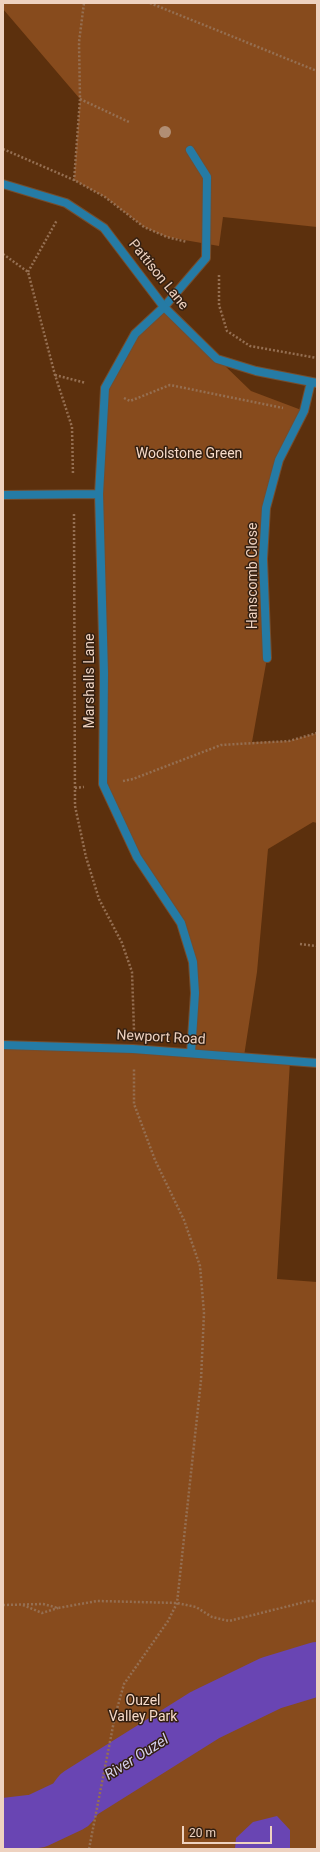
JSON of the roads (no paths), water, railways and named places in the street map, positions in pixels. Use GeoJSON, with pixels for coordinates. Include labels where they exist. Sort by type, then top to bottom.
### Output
{"type":"FeatureCollection","features":[{"type":"Feature","properties":{"kind":"street","name":"Marshalls Lane"},"geometry":{"type":"LineString","coordinates":[[190,150],[207,177],[206,258],[164,307],[135,334],[105,388],[99,494],[104,673],[103,784],[137,857],[180,923],[193,962],[195,993],[192,1053]]}},
{"type":"Feature","properties":{"kind":"street","name":"Pattison Lane"},"geometry":{"type":"LineString","coordinates":[[3,184],[66,203],[104,228],[164,307],[217,359],[256,371],[314,383]]}},
{"type":"Feature","properties":{"kind":"street","name":"Hanscomb Close"},"geometry":{"type":"LineString","coordinates":[[267,658],[263,559],[266,508],[279,460],[304,411],[314,383]]}},
{"type":"Feature","properties":{"kind":"street"},"geometry":{"type":"LineString","coordinates":[[3,495],[99,494]]}},
{"type":"Feature","properties":{"kind":"street","name":"Newport Road"},"geometry":{"type":"LineString","coordinates":[[3,1045],[133,1049],[317,1063]]}},
{"type":"Feature","properties":{"kind":"waterway","name":"River Ouzel"},"geometry":{"type":"LineString","coordinates":[[3,1825],[37,1821],[71,1805],[79,1794],[205,1715],[271,1683],[317,1669]]}},
{"type":"Feature","properties":{"kind":"park label","name":"Woolstone Green"},"geometry":{"type":"Point","coordinates":[189,454]}},
{"type":"Feature","properties":{"kind":"park label","name":"Ouzel Valley Park"},"geometry":{"type":"Point","coordinates":[143,1710]}}]}
